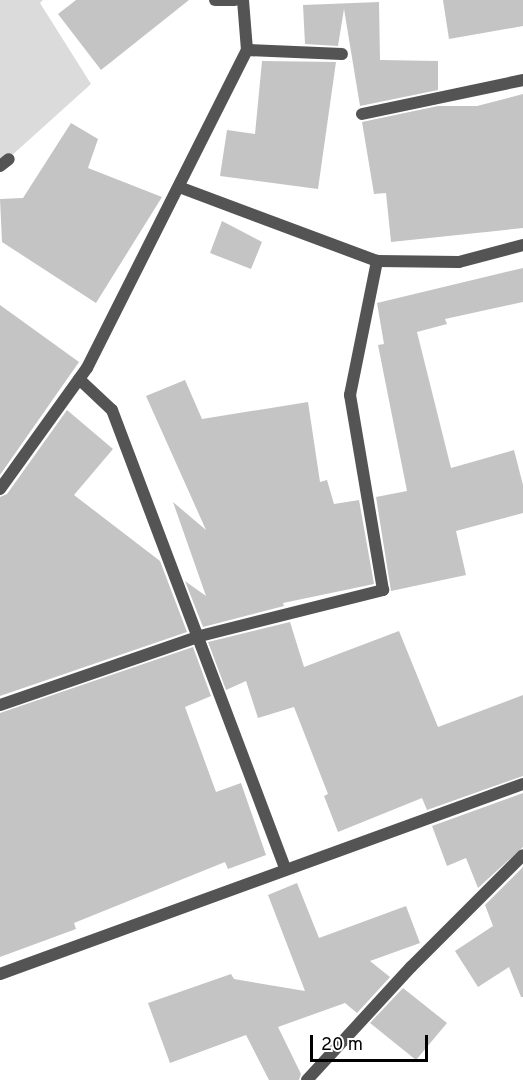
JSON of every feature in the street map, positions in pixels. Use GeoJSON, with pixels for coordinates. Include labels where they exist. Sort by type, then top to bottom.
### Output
{"type":"FeatureCollection","features":[{"type":"Feature","properties":{"kind":"street"},"geometry":{"type":"LineString","coordinates":[[215,0],[235,0]]}},
{"type":"Feature","properties":{"kind":"street"},"geometry":{"type":"LineString","coordinates":[[0,489],[79,380],[179,187],[247,50],[243,0]]}},
{"type":"Feature","properties":{"kind":"street"},"geometry":{"type":"LineString","coordinates":[[247,50],[342,54]]}},
{"type":"Feature","properties":{"kind":"street"},"geometry":{"type":"LineString","coordinates":[[362,114],[523,80]]}},
{"type":"Feature","properties":{"kind":"street"},"geometry":{"type":"LineString","coordinates":[[179,187],[377,261],[459,262],[523,245]]}},
{"type":"Feature","properties":{"kind":"street"},"geometry":{"type":"LineString","coordinates":[[0,705],[200,636],[382,590],[350,395],[377,261]]}},
{"type":"Feature","properties":{"kind":"street"},"geometry":{"type":"LineString","coordinates":[[79,380],[112,410],[200,636],[285,869]]}},
{"type":"Feature","properties":{"kind":"street"},"geometry":{"type":"LineString","coordinates":[[0,974],[523,784]]}},
{"type":"Feature","properties":{"kind":"street"},"geometry":{"type":"LineString","coordinates":[[310,1079],[411,967],[523,855]]}},
{"type":"Feature","properties":{"kind":"shaded area"},"geometry":{"type":"Polygon","coordinates":[[[0,0],[43,0],[40,3],[91,84],[0,166],[0,0]]]}},
{"type":"Feature","properties":{"kind":"building"},"geometry":{"type":"Polygon","coordinates":[[[76,0],[189,0],[101,70],[58,14],[76,0]]]}},
{"type":"Feature","properties":{"kind":"building"},"geometry":{"type":"Polygon","coordinates":[[[443,0],[523,0],[523,26],[449,39],[443,0]]]}},
{"type":"Feature","properties":{"kind":"building"},"geometry":{"type":"Polygon","coordinates":[[[379,2],[380,60],[438,61],[438,90],[360,106],[344,9],[338,46],[305,44],[303,5],[379,2]]]}},
{"type":"Feature","properties":{"kind":"building"},"geometry":{"type":"Polygon","coordinates":[[[262,61],[336,62],[318,189],[220,176],[227,130],[255,134],[262,61]]]}},
{"type":"Feature","properties":{"kind":"building"},"geometry":{"type":"Polygon","coordinates":[[[523,94],[523,228],[391,242],[386,193],[374,194],[362,122],[438,106],[477,106],[523,94]]]}},
{"type":"Feature","properties":{"kind":"building"},"geometry":{"type":"Polygon","coordinates":[[[71,123],[98,139],[88,168],[162,197],[96,303],[2,242],[0,199],[23,198],[71,123]]]}},
{"type":"Feature","properties":{"kind":"building"},"geometry":{"type":"Polygon","coordinates":[[[222,221],[262,242],[251,269],[210,253],[222,221]]]}},
{"type":"Feature","properties":{"kind":"building"},"geometry":{"type":"Polygon","coordinates":[[[523,268],[523,302],[445,319],[447,324],[417,332],[451,468],[514,450],[523,485],[523,513],[456,531],[466,575],[391,591],[376,497],[407,491],[378,345],[384,344],[377,303],[523,268]]]}},
{"type":"Feature","properties":{"kind":"building"},"geometry":{"type":"Polygon","coordinates":[[[0,305],[79,362],[0,475],[0,305]]]}},
{"type":"Feature","properties":{"kind":"building"},"geometry":{"type":"Polygon","coordinates":[[[185,380],[202,419],[308,402],[320,482],[327,480],[334,504],[359,500],[374,584],[283,603],[284,606],[203,627],[185,581],[206,596],[173,502],[206,530],[146,396],[185,380]]]}},
{"type":"Feature","properties":{"kind":"building"},"geometry":{"type":"Polygon","coordinates":[[[67,410],[113,449],[74,495],[160,561],[187,632],[0,696],[0,497],[7,494],[67,410]]]}},
{"type":"Feature","properties":{"kind":"building"},"geometry":{"type":"Polygon","coordinates":[[[290,622],[304,667],[399,631],[438,727],[523,695],[523,776],[427,810],[422,798],[338,832],[324,796],[328,794],[294,707],[258,718],[246,681],[226,690],[208,642],[290,622]]]}},
{"type":"Feature","properties":{"kind":"building"},"geometry":{"type":"Polygon","coordinates":[[[193,647],[211,696],[185,707],[216,792],[241,783],[266,855],[228,869],[225,862],[74,923],[76,929],[0,957],[0,713],[193,647]]]}},
{"type":"Feature","properties":{"kind":"building"},"geometry":{"type":"Polygon","coordinates":[[[523,793],[523,847],[478,888],[466,858],[447,866],[432,826],[523,793]]]}},
{"type":"Feature","properties":{"kind":"building"},"geometry":{"type":"Polygon","coordinates":[[[523,867],[523,997],[521,997],[509,967],[478,987],[455,951],[493,926],[485,905],[523,867]]]}},
{"type":"Feature","properties":{"kind":"building"},"geometry":{"type":"Polygon","coordinates":[[[297,883],[319,938],[406,906],[420,943],[370,961],[390,977],[357,1013],[345,1003],[278,1027],[301,1074],[299,1080],[269,1080],[246,1035],[170,1063],[148,1003],[231,974],[234,979],[305,991],[268,895],[297,883]]]}},
{"type":"Feature","properties":{"kind":"building"},"geometry":{"type":"Polygon","coordinates":[[[403,988],[447,1023],[416,1060],[370,1023],[403,988]]]}}]}
